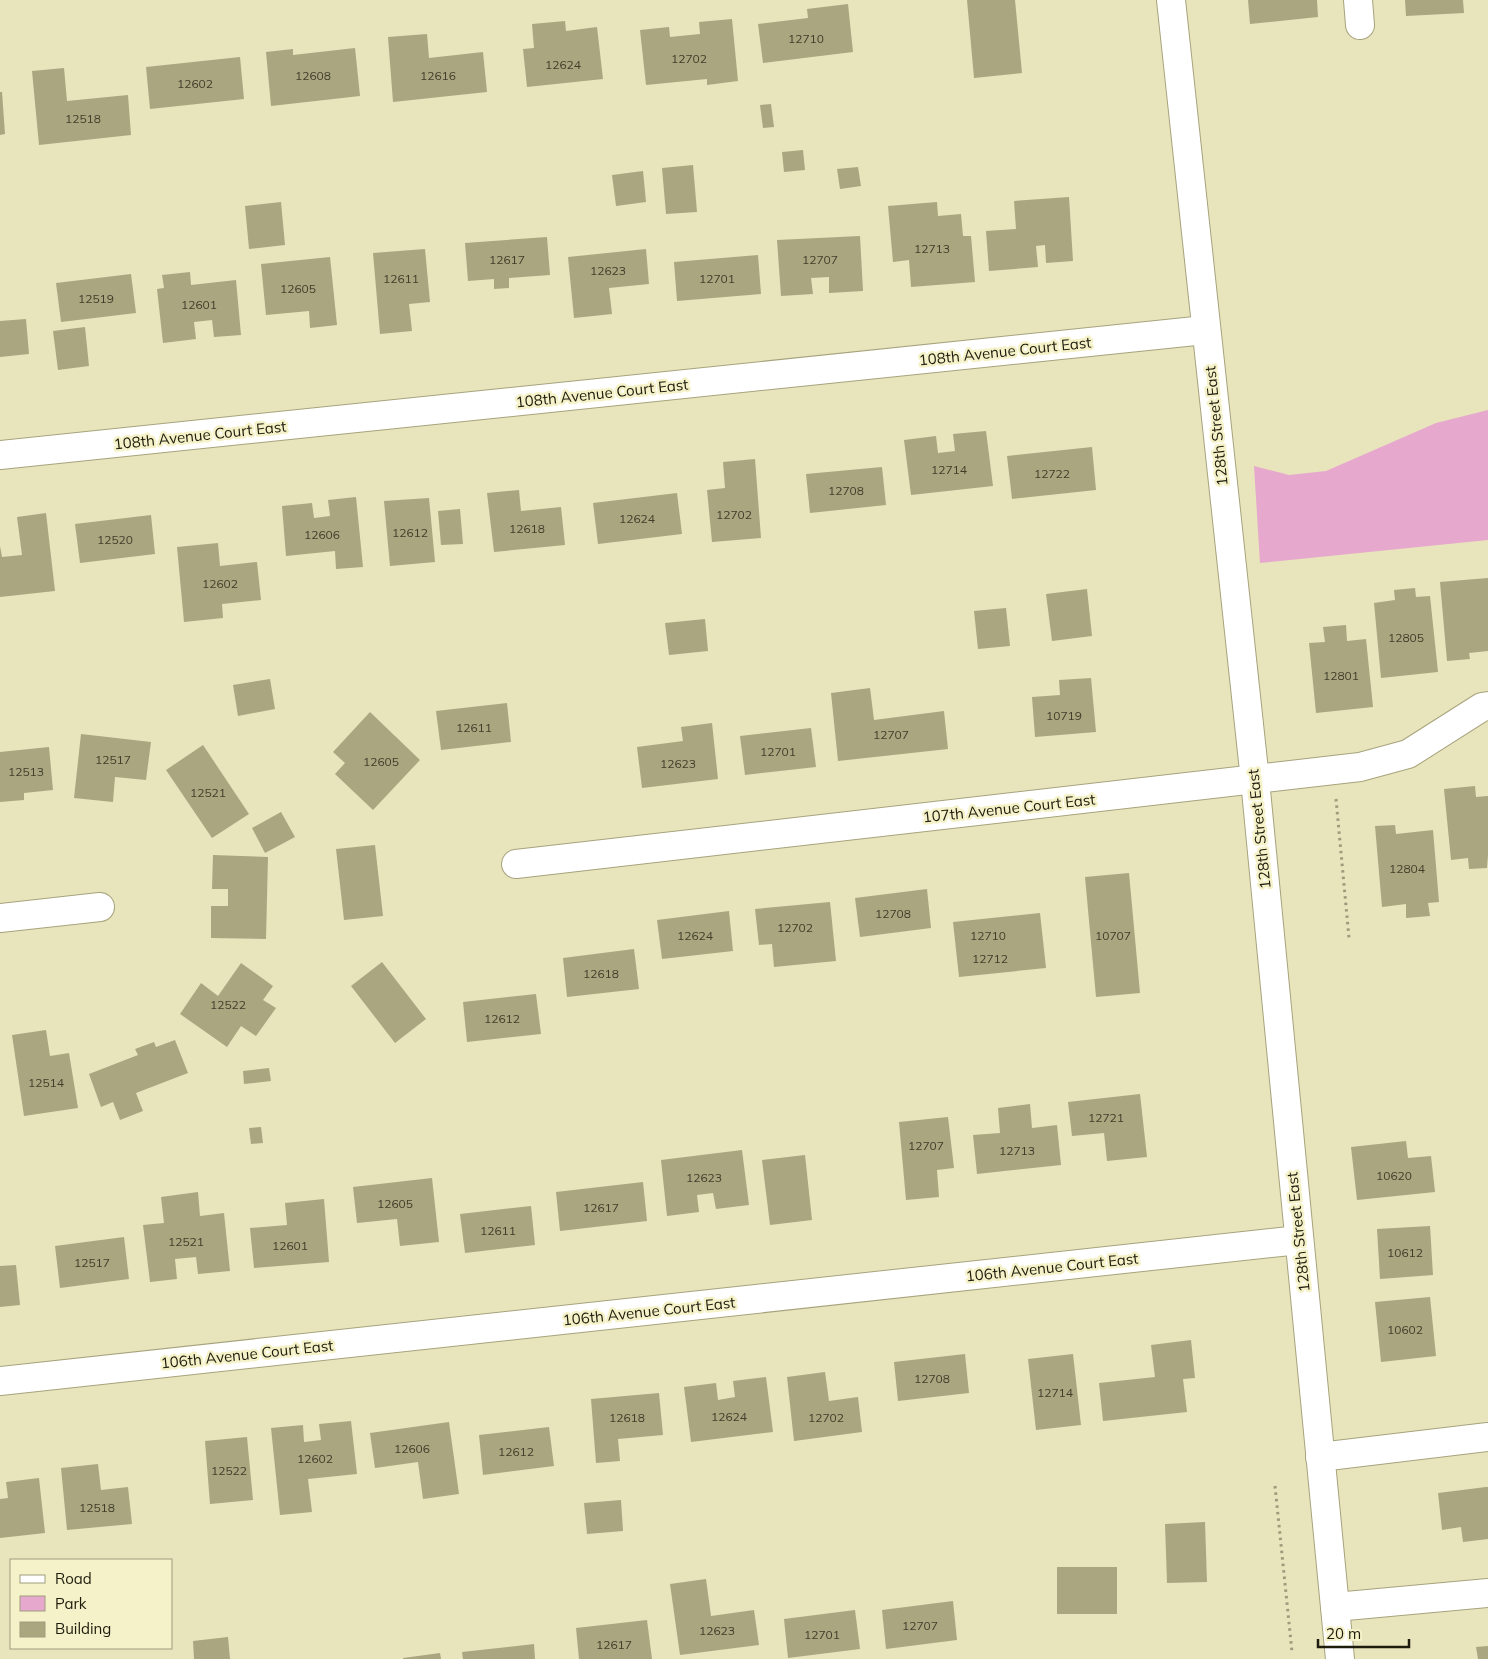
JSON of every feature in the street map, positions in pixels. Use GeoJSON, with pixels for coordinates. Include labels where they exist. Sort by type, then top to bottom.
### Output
{"type":"FeatureCollection","features":[{"type":"Feature","properties":{"kind":"street","name":"128th Street East"},"geometry":{"type":"LineString","coordinates":[[1170,0],[1255,780],[1340,1659]]}},
{"type":"Feature","properties":{"kind":"street","name":"108th Avenue Court East"},"geometry":{"type":"LineString","coordinates":[[0,455],[1205,330]]}},
{"type":"Feature","properties":{"kind":"street","name":"107th Avenue Court East"},"geometry":{"type":"LineString","coordinates":[[516,864],[1360,767],[1408,754],[1482,707],[1488,706]]}},
{"type":"Feature","properties":{"kind":"street"},"geometry":{"type":"LineString","coordinates":[[0,918],[100,907]]}},
{"type":"Feature","properties":{"kind":"street","name":"106th Avenue Court East"},"geometry":{"type":"LineString","coordinates":[[0,1381],[1299,1240]]}},
{"type":"Feature","properties":{"kind":"street"},"geometry":{"type":"LineString","coordinates":[[1320,1457],[1488,1437]]}},
{"type":"Feature","properties":{"kind":"street"},"geometry":{"type":"LineString","coordinates":[[1335,1607],[1488,1593]]}},
{"type":"Feature","properties":{"kind":"path"},"geometry":{"type":"LineString","coordinates":[[1333,770],[1349,938]]}},
{"type":"Feature","properties":{"kind":"path"},"geometry":{"type":"LineString","coordinates":[[1275,1486],[1292,1652]]}},
{"type":"Feature","properties":{"kind":"green space"},"geometry":{"type":"Polygon","coordinates":[[[1488,410],[1488,540],[1260,563],[1254,466],[1289,475],[1326,471],[1436,423],[1488,410]]]}},
{"type":"Feature","properties":{"kind":"building"},"geometry":{"type":"Polygon","coordinates":[[[967,0],[1015,0],[1022,73],[974,78],[967,0]]]}},
{"type":"Feature","properties":{"kind":"building"},"geometry":{"type":"Polygon","coordinates":[[[1248,0],[1317,0],[1318,17],[1250,24],[1248,0]]]}},
{"type":"Feature","properties":{"kind":"building"},"geometry":{"type":"Polygon","coordinates":[[[1405,0],[1463,0],[1464,13],[1406,16],[1405,0]]]}},
{"type":"Feature","properties":{"kind":"building"},"geometry":{"type":"Polygon","coordinates":[[[848,4],[853,52],[763,63],[758,24],[808,18],[807,9],[848,4]]]}},
{"type":"Feature","properties":{"kind":"building"},"geometry":{"type":"Polygon","coordinates":[[[732,19],[738,81],[707,85],[707,79],[646,85],[640,30],[669,27],[670,37],[700,34],[699,22],[732,19]]]}},
{"type":"Feature","properties":{"kind":"building"},"geometry":{"type":"Polygon","coordinates":[[[565,21],[566,31],[597,27],[603,79],[527,87],[523,49],[534,48],[532,24],[565,21]]]}},
{"type":"Feature","properties":{"kind":"building"},"geometry":{"type":"Polygon","coordinates":[[[427,34],[429,58],[483,52],[487,92],[393,102],[388,37],[427,34]]]}},
{"type":"Feature","properties":{"kind":"building"},"geometry":{"type":"Polygon","coordinates":[[[355,48],[360,96],[271,106],[266,52],[293,49],[293,55],[355,48]]]}},
{"type":"Feature","properties":{"kind":"building"},"geometry":{"type":"Polygon","coordinates":[[[240,57],[244,99],[150,109],[146,67],[240,57]]]}},
{"type":"Feature","properties":{"kind":"building"},"geometry":{"type":"Polygon","coordinates":[[[64,68],[67,101],[128,95],[131,135],[39,145],[32,71],[64,68]]]}},
{"type":"Feature","properties":{"kind":"building"},"geometry":{"type":"Polygon","coordinates":[[[0,92],[2,92],[5,134],[0,135],[0,92]]]}},
{"type":"Feature","properties":{"kind":"building"},"geometry":{"type":"Polygon","coordinates":[[[771,104],[774,127],[763,128],[760,105],[771,104]]]}},
{"type":"Feature","properties":{"kind":"building"},"geometry":{"type":"Polygon","coordinates":[[[803,150],[805,170],[784,172],[782,152],[803,150]]]}},
{"type":"Feature","properties":{"kind":"building"},"geometry":{"type":"Polygon","coordinates":[[[693,165],[697,212],[666,214],[662,168],[693,165]]]}},
{"type":"Feature","properties":{"kind":"building"},"geometry":{"type":"Polygon","coordinates":[[[858,167],[861,186],[840,189],[837,169],[858,167]]]}},
{"type":"Feature","properties":{"kind":"building"},"geometry":{"type":"Polygon","coordinates":[[[643,171],[646,202],[616,206],[612,175],[643,171]]]}},
{"type":"Feature","properties":{"kind":"building"},"geometry":{"type":"Polygon","coordinates":[[[1069,197],[1073,261],[1046,263],[1045,245],[1036,246],[1038,267],[989,271],[986,231],[1016,229],[1014,201],[1069,197]]]}},
{"type":"Feature","properties":{"kind":"building"},"geometry":{"type":"Polygon","coordinates":[[[281,202],[285,245],[249,249],[245,206],[281,202]]]}},
{"type":"Feature","properties":{"kind":"building"},"geometry":{"type":"Polygon","coordinates":[[[937,202],[938,216],[961,214],[963,236],[971,236],[975,282],[911,287],[909,260],[893,262],[888,206],[937,202]]]}},
{"type":"Feature","properties":{"kind":"building"},"geometry":{"type":"Polygon","coordinates":[[[860,236],[863,291],[829,293],[829,277],[811,278],[813,294],[781,296],[777,240],[860,236]]]}},
{"type":"Feature","properties":{"kind":"building"},"geometry":{"type":"Polygon","coordinates":[[[547,237],[550,275],[509,278],[509,288],[494,289],[494,279],[468,281],[465,243],[547,237]]]}},
{"type":"Feature","properties":{"kind":"building"},"geometry":{"type":"Polygon","coordinates":[[[425,249],[430,302],[409,304],[412,331],[380,334],[373,253],[425,249]]]}},
{"type":"Feature","properties":{"kind":"building"},"geometry":{"type":"Polygon","coordinates":[[[646,249],[649,284],[609,288],[612,314],[574,318],[568,257],[646,249]]]}},
{"type":"Feature","properties":{"kind":"building"},"geometry":{"type":"Polygon","coordinates":[[[758,255],[761,294],[677,301],[674,262],[758,255]]]}},
{"type":"Feature","properties":{"kind":"building"},"geometry":{"type":"Polygon","coordinates":[[[330,257],[337,325],[310,328],[309,311],[266,315],[261,264],[330,257]]]}},
{"type":"Feature","properties":{"kind":"building"},"geometry":{"type":"Polygon","coordinates":[[[190,272],[191,285],[236,280],[241,335],[214,337],[212,320],[194,322],[196,339],[163,343],[157,289],[164,288],[162,275],[190,272]]]}},
{"type":"Feature","properties":{"kind":"building"},"geometry":{"type":"Polygon","coordinates":[[[131,274],[136,313],[61,322],[56,283],[131,274]]]}},
{"type":"Feature","properties":{"kind":"building"},"geometry":{"type":"Polygon","coordinates":[[[26,319],[29,354],[0,357],[0,321],[26,319]]]}},
{"type":"Feature","properties":{"kind":"building"},"geometry":{"type":"Polygon","coordinates":[[[85,327],[89,366],[58,370],[53,331],[85,327]]]}},
{"type":"Feature","properties":{"kind":"building"},"geometry":{"type":"Polygon","coordinates":[[[986,431],[993,486],[911,495],[904,440],[936,436],[938,453],[955,451],[953,434],[986,431]]]}},
{"type":"Feature","properties":{"kind":"building"},"geometry":{"type":"Polygon","coordinates":[[[1092,447],[1096,490],[1012,499],[1007,456],[1092,447]]]}},
{"type":"Feature","properties":{"kind":"building"},"geometry":{"type":"Polygon","coordinates":[[[755,459],[761,538],[712,542],[707,490],[725,488],[723,462],[755,459]]]}},
{"type":"Feature","properties":{"kind":"building"},"geometry":{"type":"Polygon","coordinates":[[[882,467],[886,505],[810,513],[806,474],[882,467]]]}},
{"type":"Feature","properties":{"kind":"building"},"geometry":{"type":"Polygon","coordinates":[[[519,490],[521,511],[561,507],[565,545],[494,552],[487,493],[519,490]]]}},
{"type":"Feature","properties":{"kind":"building"},"geometry":{"type":"Polygon","coordinates":[[[677,493],[682,534],[598,544],[593,503],[677,493]]]}},
{"type":"Feature","properties":{"kind":"building"},"geometry":{"type":"Polygon","coordinates":[[[356,497],[363,567],[336,569],[335,551],[286,556],[282,506],[312,503],[314,518],[330,516],[328,500],[356,497]]]}},
{"type":"Feature","properties":{"kind":"building"},"geometry":{"type":"Polygon","coordinates":[[[429,498],[435,562],[390,566],[384,501],[429,498]]]}},
{"type":"Feature","properties":{"kind":"building"},"geometry":{"type":"Polygon","coordinates":[[[460,509],[463,544],[441,545],[438,511],[460,509]]]}},
{"type":"Feature","properties":{"kind":"building"},"geometry":{"type":"Polygon","coordinates":[[[46,513],[55,591],[0,597],[0,546],[2,557],[22,555],[17,517],[46,513]]]}},
{"type":"Feature","properties":{"kind":"building"},"geometry":{"type":"Polygon","coordinates":[[[151,515],[155,554],[80,563],[75,524],[151,515]]]}},
{"type":"Feature","properties":{"kind":"building"},"geometry":{"type":"Polygon","coordinates":[[[218,543],[220,566],[257,562],[261,600],[222,604],[223,618],[184,622],[177,547],[218,543]]]}},
{"type":"Feature","properties":{"kind":"building"},"geometry":{"type":"Polygon","coordinates":[[[1488,578],[1488,651],[1469,653],[1470,659],[1447,661],[1440,582],[1488,578]]]}},
{"type":"Feature","properties":{"kind":"building"},"geometry":{"type":"Polygon","coordinates":[[[1415,588],[1416,597],[1430,596],[1438,672],[1381,678],[1374,603],[1395,600],[1394,590],[1415,588]]]}},
{"type":"Feature","properties":{"kind":"building"},"geometry":{"type":"Polygon","coordinates":[[[1087,589],[1092,636],[1052,641],[1046,594],[1087,589]]]}},
{"type":"Feature","properties":{"kind":"building"},"geometry":{"type":"Polygon","coordinates":[[[1006,608],[1010,646],[978,649],[974,611],[1006,608]]]}},
{"type":"Feature","properties":{"kind":"building"},"geometry":{"type":"Polygon","coordinates":[[[705,619],[708,651],[669,655],[665,623],[705,619]]]}},
{"type":"Feature","properties":{"kind":"building"},"geometry":{"type":"Polygon","coordinates":[[[1346,625],[1347,641],[1366,639],[1373,707],[1316,713],[1309,643],[1325,642],[1323,627],[1346,625]]]}},
{"type":"Feature","properties":{"kind":"building"},"geometry":{"type":"Polygon","coordinates":[[[1091,678],[1096,732],[1035,737],[1032,697],[1060,695],[1059,680],[1091,678]]]}},
{"type":"Feature","properties":{"kind":"building"},"geometry":{"type":"Polygon","coordinates":[[[270,679],[275,709],[238,716],[233,685],[270,679]]]}},
{"type":"Feature","properties":{"kind":"building"},"geometry":{"type":"Polygon","coordinates":[[[870,688],[874,720],[944,711],[948,749],[838,761],[831,693],[870,688]]]}},
{"type":"Feature","properties":{"kind":"building"},"geometry":{"type":"Polygon","coordinates":[[[507,703],[511,742],[441,750],[436,711],[507,703]]]}},
{"type":"Feature","properties":{"kind":"building"},"geometry":{"type":"Polygon","coordinates":[[[370,712],[420,760],[373,810],[335,774],[345,763],[333,752],[370,712]]]}},
{"type":"Feature","properties":{"kind":"building"},"geometry":{"type":"Polygon","coordinates":[[[712,723],[718,779],[642,788],[637,747],[683,741],[681,727],[712,723]]]}},
{"type":"Feature","properties":{"kind":"building"},"geometry":{"type":"Polygon","coordinates":[[[811,728],[816,767],[745,775],[740,736],[811,728]]]}},
{"type":"Feature","properties":{"kind":"building"},"geometry":{"type":"Polygon","coordinates":[[[81,734],[151,742],[146,780],[115,777],[113,802],[74,798],[81,734]]]}},
{"type":"Feature","properties":{"kind":"building"},"geometry":{"type":"Polygon","coordinates":[[[203,745],[249,814],[212,838],[166,770],[203,745]]]}},
{"type":"Feature","properties":{"kind":"building"},"geometry":{"type":"Polygon","coordinates":[[[49,747],[53,790],[24,793],[24,800],[0,802],[0,752],[49,747]]]}},
{"type":"Feature","properties":{"kind":"building"},"geometry":{"type":"Polygon","coordinates":[[[1475,786],[1476,797],[1488,796],[1488,855],[1487,868],[1469,869],[1468,858],[1451,860],[1444,789],[1475,786]]]}},
{"type":"Feature","properties":{"kind":"building"},"geometry":{"type":"Polygon","coordinates":[[[281,812],[295,837],[265,853],[252,828],[281,812]]]}},
{"type":"Feature","properties":{"kind":"building"},"geometry":{"type":"Polygon","coordinates":[[[1395,825],[1396,834],[1433,830],[1439,902],[1428,903],[1430,916],[1406,918],[1406,904],[1382,907],[1375,826],[1395,825]]]}},
{"type":"Feature","properties":{"kind":"building"},"geometry":{"type":"Polygon","coordinates":[[[375,845],[383,916],[344,920],[336,849],[375,845]]]}},
{"type":"Feature","properties":{"kind":"building"},"geometry":{"type":"Polygon","coordinates":[[[213,855],[268,857],[266,939],[211,938],[211,906],[228,906],[228,889],[212,889],[213,855]]]}},
{"type":"Feature","properties":{"kind":"building"},"geometry":{"type":"Polygon","coordinates":[[[1129,873],[1140,993],[1096,997],[1085,877],[1129,873]]]}},
{"type":"Feature","properties":{"kind":"building"},"geometry":{"type":"Polygon","coordinates":[[[927,889],[931,928],[860,937],[855,898],[927,889]]]}},
{"type":"Feature","properties":{"kind":"building"},"geometry":{"type":"Polygon","coordinates":[[[830,902],[836,961],[774,967],[772,944],[759,945],[755,909],[830,902]]]}},
{"type":"Feature","properties":{"kind":"building"},"geometry":{"type":"Polygon","coordinates":[[[729,911],[733,951],[662,959],[657,920],[729,911]]]}},
{"type":"Feature","properties":{"kind":"building"},"geometry":{"type":"Polygon","coordinates":[[[1040,913],[1046,968],[959,977],[953,922],[1040,913]]]}},
{"type":"Feature","properties":{"kind":"building"},"geometry":{"type":"Polygon","coordinates":[[[634,949],[639,989],[567,997],[563,958],[634,949]]]}},
{"type":"Feature","properties":{"kind":"building"},"geometry":{"type":"Polygon","coordinates":[[[382,962],[426,1019],[395,1043],[351,986],[382,962]]]}},
{"type":"Feature","properties":{"kind":"building"},"geometry":{"type":"Polygon","coordinates":[[[241,963],[273,986],[263,1000],[276,1008],[256,1036],[241,1026],[227,1047],[180,1014],[201,983],[218,996],[241,963]]]}},
{"type":"Feature","properties":{"kind":"building"},"geometry":{"type":"Polygon","coordinates":[[[536,994],[541,1034],[467,1042],[463,1002],[536,994]]]}},
{"type":"Feature","properties":{"kind":"building"},"geometry":{"type":"Polygon","coordinates":[[[46,1030],[50,1056],[69,1053],[78,1108],[24,1116],[12,1035],[46,1030]]]}},
{"type":"Feature","properties":{"kind":"building"},"geometry":{"type":"Polygon","coordinates":[[[175,1040],[188,1073],[136,1093],[143,1111],[120,1120],[113,1102],[101,1107],[89,1074],[138,1055],[135,1049],[154,1042],[156,1047],[175,1040]]]}},
{"type":"Feature","properties":{"kind":"building"},"geometry":{"type":"Polygon","coordinates":[[[269,1068],[271,1081],[244,1084],[243,1071],[269,1068]]]}},
{"type":"Feature","properties":{"kind":"building"},"geometry":{"type":"Polygon","coordinates":[[[1140,1094],[1147,1157],[1107,1161],[1104,1133],[1072,1136],[1068,1102],[1140,1094]]]}},
{"type":"Feature","properties":{"kind":"building"},"geometry":{"type":"Polygon","coordinates":[[[1030,1104],[1032,1128],[1057,1125],[1061,1165],[977,1174],[973,1135],[1000,1133],[998,1108],[1030,1104]]]}},
{"type":"Feature","properties":{"kind":"building"},"geometry":{"type":"Polygon","coordinates":[[[948,1117],[954,1168],[937,1170],[939,1197],[906,1200],[899,1122],[948,1117]]]}},
{"type":"Feature","properties":{"kind":"building"},"geometry":{"type":"Polygon","coordinates":[[[261,1127],[263,1143],[251,1144],[249,1128],[261,1127]]]}},
{"type":"Feature","properties":{"kind":"building"},"geometry":{"type":"Polygon","coordinates":[[[1406,1141],[1408,1158],[1431,1156],[1435,1192],[1357,1200],[1351,1147],[1406,1141]]]}},
{"type":"Feature","properties":{"kind":"building"},"geometry":{"type":"Polygon","coordinates":[[[742,1150],[749,1205],[716,1209],[713,1193],[697,1195],[699,1212],[667,1216],[661,1160],[742,1150]]]}},
{"type":"Feature","properties":{"kind":"building"},"geometry":{"type":"Polygon","coordinates":[[[805,1155],[812,1220],[770,1225],[762,1160],[805,1155]]]}},
{"type":"Feature","properties":{"kind":"building"},"geometry":{"type":"Polygon","coordinates":[[[432,1178],[439,1242],[400,1246],[397,1219],[357,1223],[353,1187],[432,1178]]]}},
{"type":"Feature","properties":{"kind":"building"},"geometry":{"type":"Polygon","coordinates":[[[643,1182],[647,1221],[560,1231],[556,1192],[643,1182]]]}},
{"type":"Feature","properties":{"kind":"building"},"geometry":{"type":"Polygon","coordinates":[[[198,1192],[200,1216],[224,1213],[230,1271],[198,1274],[196,1257],[175,1259],[177,1279],[150,1282],[143,1225],[164,1223],[161,1197],[198,1192]]]}},
{"type":"Feature","properties":{"kind":"building"},"geometry":{"type":"Polygon","coordinates":[[[324,1199],[329,1262],[254,1268],[250,1228],[287,1225],[285,1203],[324,1199]]]}},
{"type":"Feature","properties":{"kind":"building"},"geometry":{"type":"Polygon","coordinates":[[[531,1206],[535,1245],[465,1253],[460,1214],[531,1206]]]}},
{"type":"Feature","properties":{"kind":"building"},"geometry":{"type":"Polygon","coordinates":[[[1430,1226],[1433,1275],[1380,1279],[1377,1229],[1430,1226]]]}},
{"type":"Feature","properties":{"kind":"building"},"geometry":{"type":"Polygon","coordinates":[[[124,1237],[129,1279],[60,1288],[55,1246],[124,1237]]]}},
{"type":"Feature","properties":{"kind":"building"},"geometry":{"type":"Polygon","coordinates":[[[16,1265],[20,1305],[0,1307],[0,1266],[16,1265]]]}},
{"type":"Feature","properties":{"kind":"building"},"geometry":{"type":"Polygon","coordinates":[[[1430,1297],[1436,1356],[1381,1362],[1375,1302],[1430,1297]]]}},
{"type":"Feature","properties":{"kind":"building"},"geometry":{"type":"Polygon","coordinates":[[[1191,1340],[1195,1378],[1183,1379],[1187,1412],[1103,1421],[1099,1383],[1155,1377],[1151,1345],[1191,1340]]]}},
{"type":"Feature","properties":{"kind":"building"},"geometry":{"type":"Polygon","coordinates":[[[965,1354],[969,1393],[898,1401],[894,1362],[965,1354]]]}},
{"type":"Feature","properties":{"kind":"building"},"geometry":{"type":"Polygon","coordinates":[[[1073,1354],[1081,1425],[1036,1430],[1028,1359],[1073,1354]]]}},
{"type":"Feature","properties":{"kind":"building"},"geometry":{"type":"Polygon","coordinates":[[[825,1372],[829,1401],[858,1397],[862,1432],[794,1441],[787,1377],[825,1372]]]}},
{"type":"Feature","properties":{"kind":"building"},"geometry":{"type":"Polygon","coordinates":[[[766,1377],[773,1432],[691,1442],[684,1387],[716,1383],[718,1400],[735,1397],[733,1381],[766,1377]]]}},
{"type":"Feature","properties":{"kind":"building"},"geometry":{"type":"Polygon","coordinates":[[[659,1393],[663,1435],[618,1439],[620,1461],[596,1463],[591,1399],[659,1393]]]}},
{"type":"Feature","properties":{"kind":"building"},"geometry":{"type":"Polygon","coordinates":[[[351,1421],[357,1474],[308,1479],[312,1512],[280,1515],[271,1428],[303,1425],[304,1442],[321,1440],[319,1424],[351,1421]]]}},
{"type":"Feature","properties":{"kind":"building"},"geometry":{"type":"Polygon","coordinates":[[[449,1422],[459,1494],[423,1499],[418,1462],[375,1468],[370,1433],[449,1422]]]}},
{"type":"Feature","properties":{"kind":"building"},"geometry":{"type":"Polygon","coordinates":[[[549,1427],[554,1466],[483,1475],[479,1435],[549,1427]]]}},
{"type":"Feature","properties":{"kind":"building"},"geometry":{"type":"Polygon","coordinates":[[[247,1437],[253,1500],[210,1504],[205,1441],[247,1437]]]}},
{"type":"Feature","properties":{"kind":"building"},"geometry":{"type":"Polygon","coordinates":[[[98,1464],[101,1490],[128,1487],[132,1524],[67,1530],[61,1468],[98,1464]]]}},
{"type":"Feature","properties":{"kind":"building"},"geometry":{"type":"Polygon","coordinates":[[[39,1478],[45,1533],[0,1538],[0,1499],[8,1498],[6,1482],[39,1478]]]}},
{"type":"Feature","properties":{"kind":"building"},"geometry":{"type":"Polygon","coordinates":[[[1488,1487],[1488,1539],[1463,1542],[1461,1527],[1442,1530],[1438,1493],[1488,1487]]]}},
{"type":"Feature","properties":{"kind":"building"},"geometry":{"type":"Polygon","coordinates":[[[621,1500],[623,1531],[587,1534],[584,1503],[621,1500]]]}},
{"type":"Feature","properties":{"kind":"building"},"geometry":{"type":"Polygon","coordinates":[[[1205,1522],[1207,1582],[1167,1583],[1165,1524],[1205,1522]]]}},
{"type":"Feature","properties":{"kind":"building"},"geometry":{"type":"Polygon","coordinates":[[[1057,1567],[1117,1567],[1117,1614],[1057,1614],[1057,1567]]]}},
{"type":"Feature","properties":{"kind":"building"},"geometry":{"type":"Polygon","coordinates":[[[706,1579],[711,1616],[754,1610],[759,1645],[680,1655],[670,1584],[706,1579]]]}},
{"type":"Feature","properties":{"kind":"building"},"geometry":{"type":"Polygon","coordinates":[[[953,1601],[957,1640],[886,1649],[882,1610],[953,1601]]]}},
{"type":"Feature","properties":{"kind":"building"},"geometry":{"type":"Polygon","coordinates":[[[855,1610],[860,1649],[788,1658],[784,1619],[855,1610]]]}},
{"type":"Feature","properties":{"kind":"building"},"geometry":{"type":"Polygon","coordinates":[[[647,1620],[652,1659],[579,1659],[576,1628],[647,1620]]]}},
{"type":"Feature","properties":{"kind":"building"},"geometry":{"type":"Polygon","coordinates":[[[228,1637],[230,1659],[194,1659],[193,1641],[228,1637]]]}},
{"type":"Feature","properties":{"kind":"building"},"geometry":{"type":"Polygon","coordinates":[[[534,1644],[535,1659],[463,1659],[462,1652],[534,1644]]]}},
{"type":"Feature","properties":{"kind":"building"},"geometry":{"type":"Polygon","coordinates":[[[1488,1646],[1488,1659],[1478,1659],[1476,1647],[1488,1646]]]}},
{"type":"Feature","properties":{"kind":"building"},"geometry":{"type":"Polygon","coordinates":[[[440,1653],[441,1659],[403,1659],[403,1658],[440,1653]]]}}]}
